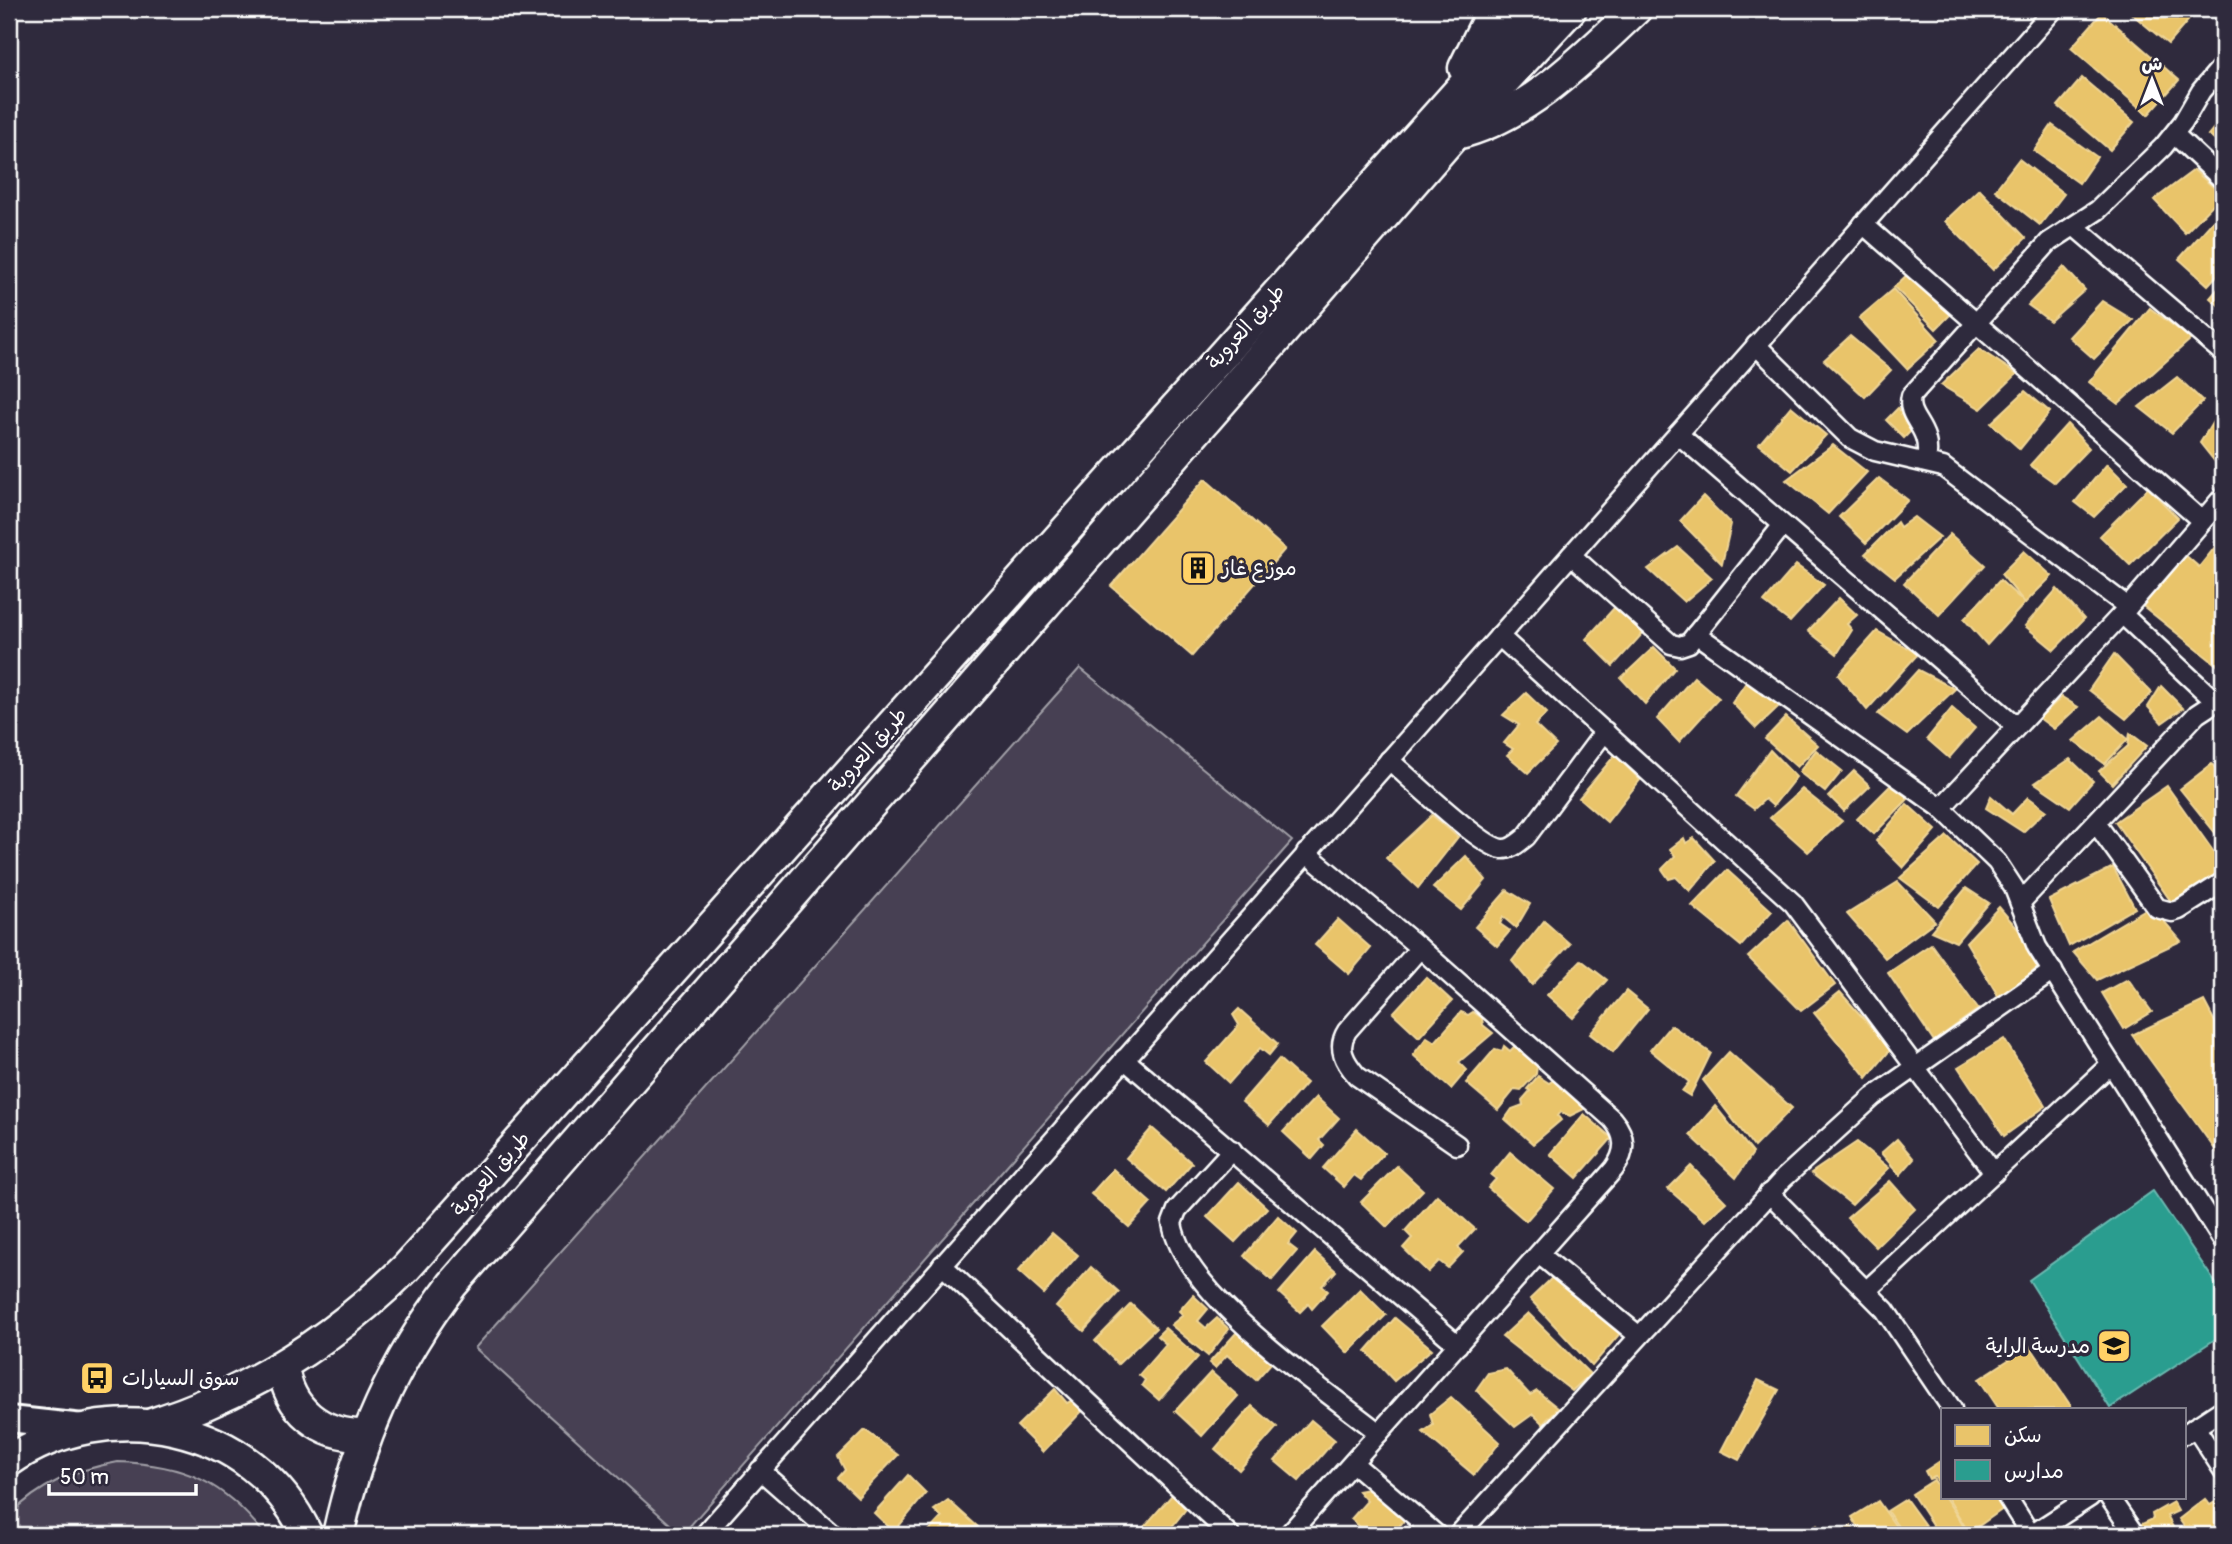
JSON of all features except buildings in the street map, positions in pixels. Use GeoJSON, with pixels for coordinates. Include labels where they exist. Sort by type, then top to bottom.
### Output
{"type":"FeatureCollection","features":[{"type":"Feature","properties":{"kind":"highway"},"geometry":{"type":"LineString","coordinates":[[1446,103],[1493,9]]}},
{"type":"Feature","properties":{"kind":"highway","name":"طريق العروبة"},"geometry":{"type":"LineString","coordinates":[[152,1424],[224,1397],[283,1366],[360,1311],[413,1261],[1532,9]]}},
{"type":"Feature","properties":{"kind":"highway","name":"طريق العروبة"},"geometry":{"type":"LineString","coordinates":[[338,1535],[365,1435],[406,1352],[452,1285],[1455,134],[1571,9]]}},
{"type":"Feature","properties":{"kind":"highway"},"geometry":{"type":"LineString","coordinates":[[1455,134],[1488,124],[1517,109],[1570,69],[1636,9]]}},
{"type":"Feature","properties":{"kind":"highway"},"geometry":{"type":"LineString","coordinates":[[283,1366],[293,1400],[309,1418],[341,1434],[365,1435]]}},
{"type":"Feature","properties":{"kind":"highway"},"geometry":{"type":"LineString","coordinates":[[9,1461],[41,1442],[84,1427],[152,1424],[198,1436],[240,1458],[276,1489],[307,1535]]}},
{"type":"Feature","properties":{"kind":"main road"},"geometry":{"type":"LineString","coordinates":[[9,1419],[84,1427]]}},
{"type":"Feature","properties":{"kind":"street"},"geometry":{"type":"LineString","coordinates":[[704,1535],[2054,9]]}},
{"type":"Feature","properties":{"kind":"street"},"geometry":{"type":"LineString","coordinates":[[1926,461],[1929,440],[1912,412],[1911,396],[2049,242],[2098,210],[2174,134],[2200,91],[2223,65]]}},
{"type":"Feature","properties":{"kind":"street"},"geometry":{"type":"LineString","coordinates":[[2174,134],[2223,180]]}},
{"type":"Feature","properties":{"kind":"street"},"geometry":{"type":"LineString","coordinates":[[1863,224],[2202,521]]}},
{"type":"Feature","properties":{"kind":"street"},"geometry":{"type":"LineString","coordinates":[[2074,226],[2198,335],[2223,353]]}},
{"type":"Feature","properties":{"kind":"street"},"geometry":{"type":"LineString","coordinates":[[1756,345],[1858,443],[1875,451],[1926,461],[1951,472],[2125,610],[2219,699],[2197,714],[2020,903]]}},
{"type":"Feature","properties":{"kind":"street"},"geometry":{"type":"LineString","coordinates":[[1678,434],[2015,725]]}},
{"type":"Feature","properties":{"kind":"street"},"geometry":{"type":"LineString","coordinates":[[1941,808],[2015,725],[2125,610],[2223,497]]}},
{"type":"Feature","properties":{"kind":"street"},"geometry":{"type":"LineString","coordinates":[[1571,555],[1671,644],[1685,645],[1783,525]]}},
{"type":"Feature","properties":{"kind":"street"},"geometry":{"type":"LineString","coordinates":[[1696,634],[1941,808],[1997,862],[2020,903],[2029,932],[2223,1241]]}},
{"type":"Feature","properties":{"kind":"street"},"geometry":{"type":"LineString","coordinates":[[1499,635],[1793,903],[1917,1066],[1994,1173]]}},
{"type":"Feature","properties":{"kind":"street"},"geometry":{"type":"LineString","coordinates":[[1389,760],[1477,835],[1502,849],[1512,848],[1526,837],[1605,731]]}},
{"type":"Feature","properties":{"kind":"street"},"geometry":{"type":"LineString","coordinates":[[2096,823],[2157,908],[2179,910],[2223,882]]}},
{"type":"Feature","properties":{"kind":"street"},"geometry":{"type":"LineString","coordinates":[[1287,1535],[1614,1169],[1624,1149],[1623,1138],[1612,1119],[1420,948],[1306,853]]}},
{"type":"Feature","properties":{"kind":"street"},"geometry":{"type":"LineString","coordinates":[[1420,948],[1347,1031],[1341,1048],[1347,1065],[1357,1076],[1457,1145]]}},
{"type":"Feature","properties":{"kind":"street"},"geometry":{"type":"LineString","coordinates":[[1458,1535],[1769,1193],[1873,1097],[2053,971]]}},
{"type":"Feature","properties":{"kind":"street"},"geometry":{"type":"LineString","coordinates":[[1124,1059],[1458,1345]]}},
{"type":"Feature","properties":{"kind":"street"},"geometry":{"type":"LineString","coordinates":[[1867,1290],[2111,1064]]}},
{"type":"Feature","properties":{"kind":"street"},"geometry":{"type":"LineString","coordinates":[[1232,1150],[1177,1210],[1172,1223],[1179,1247],[1219,1301],[1379,1433]]}},
{"type":"Feature","properties":{"kind":"street"},"geometry":{"type":"LineString","coordinates":[[1769,1193],[1867,1290],[1902,1331],[1951,1408]]}},
{"type":"Feature","properties":{"kind":"street"},"geometry":{"type":"LineString","coordinates":[[1539,1254],[1639,1336]]}},
{"type":"Feature","properties":{"kind":"street"},"geometry":{"type":"LineString","coordinates":[[942,1265],[1230,1535]]}},
{"type":"Feature","properties":{"kind":"street"},"geometry":{"type":"LineString","coordinates":[[2223,1409],[2190,1431],[2223,1470]]}},
{"type":"Feature","properties":{"kind":"street"},"geometry":{"type":"LineString","coordinates":[[1353,1463],[1437,1535]]}},
{"type":"Feature","properties":{"kind":"street"},"geometry":{"type":"LineString","coordinates":[[760,1470],[834,1535]]}},
{"type":"Feature","properties":{"kind":"street"},"geometry":{"type":"LineString","coordinates":[[2008,1498],[2031,1535],[2088,1498]]}},
{"type":"Feature","properties":{"kind":"street"},"geometry":{"type":"LineString","coordinates":[[2110,1498],[2135,1535]]}},
{"type":"Feature","properties":{"kind":"shaded area"},"geometry":{"type":"Polygon","coordinates":[[[1080,668],[1292,841],[682,1535],[475,1348],[1080,668]]]}},
{"type":"Feature","properties":{"kind":"shaded area"},"geometry":{"type":"Polygon","coordinates":[[[118,1462],[163,1467],[201,1479],[234,1502],[265,1535],[9,1535],[9,1516],[33,1495],[72,1474],[118,1462]]]}},
{"type":"Feature","properties":{"kind":"place","name":"موزع غاز"},"geometry":{"type":"Point","coordinates":[1198,568]}},
{"type":"Feature","properties":{"kind":"place","name":"مدرسة الراية"},"geometry":{"type":"Point","coordinates":[2114,1346]}},
{"type":"Feature","properties":{"kind":"place","name":"سوق السيارات"},"geometry":{"type":"Point","coordinates":[97,1378]}}]}
